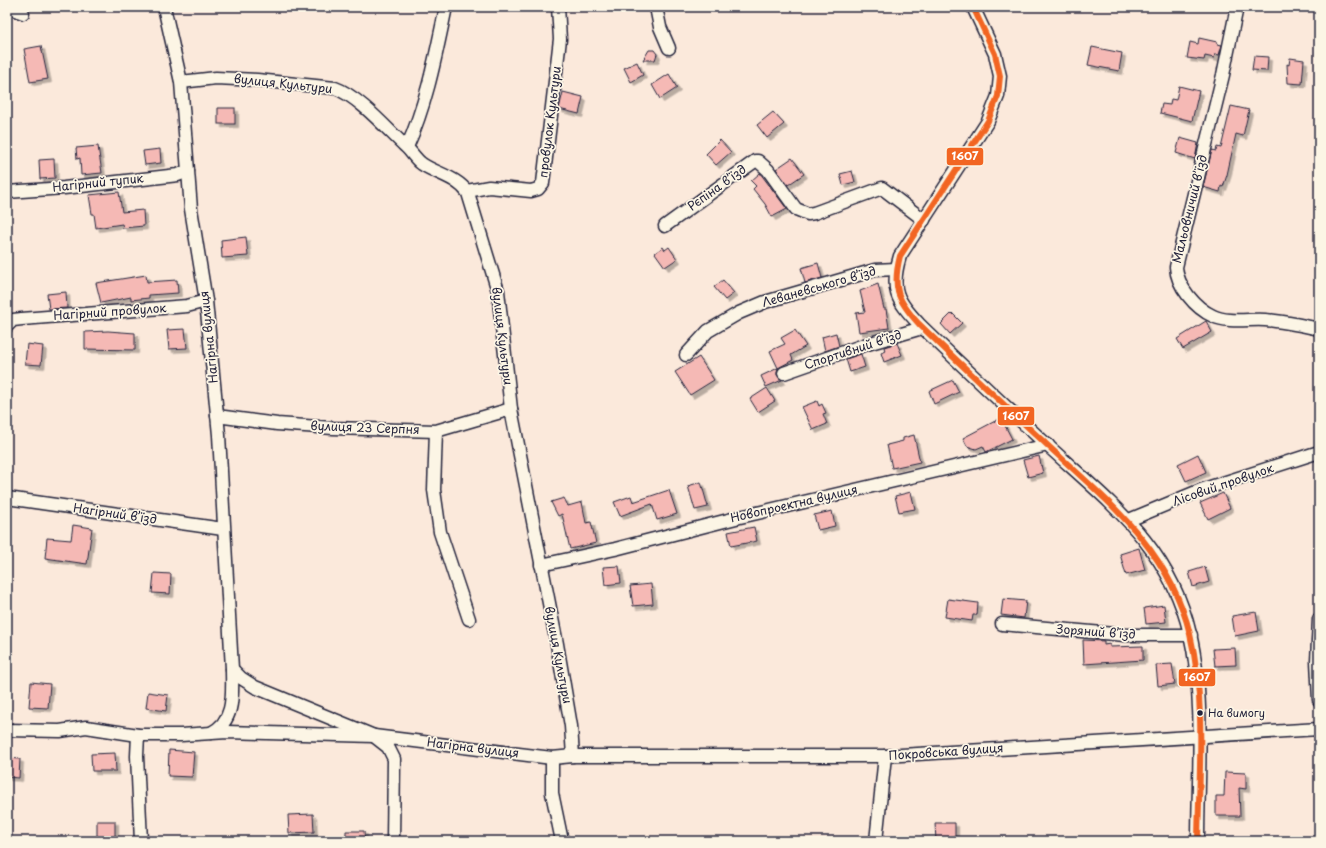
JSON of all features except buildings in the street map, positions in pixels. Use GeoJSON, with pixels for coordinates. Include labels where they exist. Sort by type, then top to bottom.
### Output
{"type":"FeatureCollection","features":[{"type":"Feature","properties":{"kind":"street"},"geometry":{"type":"LineString","coordinates":[[7,7],[23,13]]}},
{"type":"Feature","properties":{"kind":"street","name":"Нагірна вулиця"},"geometry":{"type":"LineString","coordinates":[[164,7],[181,82],[191,209],[206,301],[217,416],[232,669],[231,698],[228,715],[223,724],[211,733]]}},
{"type":"Feature","properties":{"kind":"street"},"geometry":{"type":"LineString","coordinates":[[407,147],[413,133],[430,77],[446,7]]}},
{"type":"Feature","properties":{"kind":"street","name":"провулок Культури"},"geometry":{"type":"LineString","coordinates":[[467,191],[489,187],[530,191],[538,188],[543,183],[560,39],[558,7]]}},
{"type":"Feature","properties":{"kind":"street"},"geometry":{"type":"LineString","coordinates":[[656,7],[660,27],[669,48]]}},
{"type":"Feature","properties":{"kind":"street"},"geometry":{"type":"LineString","coordinates":[[973,7],[995,54],[1000,76],[998,96],[988,121],[900,256],[894,280],[897,294],[904,309],[922,328],[1129,520],[1161,562],[1181,604],[1190,635],[1198,688],[1198,841]]}},
{"type":"Feature","properties":{"kind":"street","name":"Мальовничий в’їзд"},"geometry":{"type":"LineString","coordinates":[[1237,7],[1223,75],[1176,266],[1178,280],[1201,308],[1213,316],[1225,319],[1265,320],[1302,324],[1319,328]]}},
{"type":"Feature","properties":{"kind":"street","name":"вулиця Культури"},"geometry":{"type":"LineString","coordinates":[[181,82],[216,78],[257,80],[335,88],[352,96],[407,147],[421,163],[458,182],[467,191],[472,202],[498,291],[511,409],[557,644],[571,726],[573,756]]}},
{"type":"Feature","properties":{"kind":"street","name":"Рєпіна в’їзд"},"geometry":{"type":"LineString","coordinates":[[665,226],[750,163],[758,161],[768,170],[796,209],[802,213],[814,213],[882,188],[924,220]]}},
{"type":"Feature","properties":{"kind":"street","name":"Нагірний тупик"},"geometry":{"type":"LineString","coordinates":[[7,192],[178,175],[188,171]]}},
{"type":"Feature","properties":{"kind":"street","name":"Леваневського в’їзд"},"geometry":{"type":"LineString","coordinates":[[686,355],[708,331],[739,313],[765,302],[875,270],[896,269]]}},
{"type":"Feature","properties":{"kind":"street","name":"Нагірний провулок"},"geometry":{"type":"LineString","coordinates":[[9,322],[187,306],[206,301]]}},
{"type":"Feature","properties":{"kind":"street","name":"Спортивний в’їзд"},"geometry":{"type":"LineString","coordinates":[[784,373],[864,345],[922,328]]}},
{"type":"Feature","properties":{"kind":"street","name":"вулиця 23 Серпня"},"geometry":{"type":"LineString","coordinates":[[217,416],[291,425],[436,431],[511,409]]}},
{"type":"Feature","properties":{"kind":"street"},"geometry":{"type":"LineString","coordinates":[[436,431],[434,490],[440,532],[469,620]]}},
{"type":"Feature","properties":{"kind":"street","name":"Новопроектна вулиця"},"geometry":{"type":"LineString","coordinates":[[541,564],[615,549],[740,516],[1048,446]]}},
{"type":"Feature","properties":{"kind":"street","name":"Лісовий провулок"},"geometry":{"type":"LineString","coordinates":[[1129,520],[1201,490],[1319,452]]}},
{"type":"Feature","properties":{"kind":"street","name":"Нагірний в’їзд"},"geometry":{"type":"LineString","coordinates":[[7,498],[223,529]]}},
{"type":"Feature","properties":{"kind":"street"},"geometry":{"type":"LineString","coordinates":[[1319,619],[1317,654],[1319,700]]}},
{"type":"Feature","properties":{"kind":"street","name":"Зоряний в’їзд"},"geometry":{"type":"LineString","coordinates":[[1002,624],[1125,635],[1190,635]]}},
{"type":"Feature","properties":{"kind":"street","name":"Нагірна вулиця"},"geometry":{"type":"LineString","coordinates":[[232,669],[241,678],[256,687],[374,736]]}},
{"type":"Feature","properties":{"kind":"street","name":"Нагірна вулиця"},"geometry":{"type":"LineString","coordinates":[[7,730],[60,731],[86,727],[138,735],[211,733],[374,736],[552,758],[573,756]]}},
{"type":"Feature","properties":{"kind":"street","name":"Покровська вулиця"},"geometry":{"type":"LineString","coordinates":[[573,756],[885,756],[1319,729]]}},
{"type":"Feature","properties":{"kind":"street"},"geometry":{"type":"LineString","coordinates":[[138,735],[137,756],[141,841]]}},
{"type":"Feature","properties":{"kind":"street"},"geometry":{"type":"LineString","coordinates":[[374,736],[388,748],[394,759],[394,841]]}},
{"type":"Feature","properties":{"kind":"street"},"geometry":{"type":"LineString","coordinates":[[876,841],[885,756]]}},
{"type":"Feature","properties":{"kind":"street"},"geometry":{"type":"LineString","coordinates":[[552,758],[552,793],[562,841]]}},
{"type":"Feature","properties":{"kind":"transit line","name":"1607"},"geometry":{"type":"LineString","coordinates":[[973,7],[995,54],[1000,76],[998,96],[988,121],[900,256],[896,277],[898,293],[906,308],[919,324],[1112,506],[1151,551],[1167,576],[1180,603],[1190,634],[1195,659],[1200,711],[1198,841]]}},
{"type":"Feature","properties":{"kind":"place","name":"На вимогу"},"geometry":{"type":"Point","coordinates":[1200,713]}}]}
